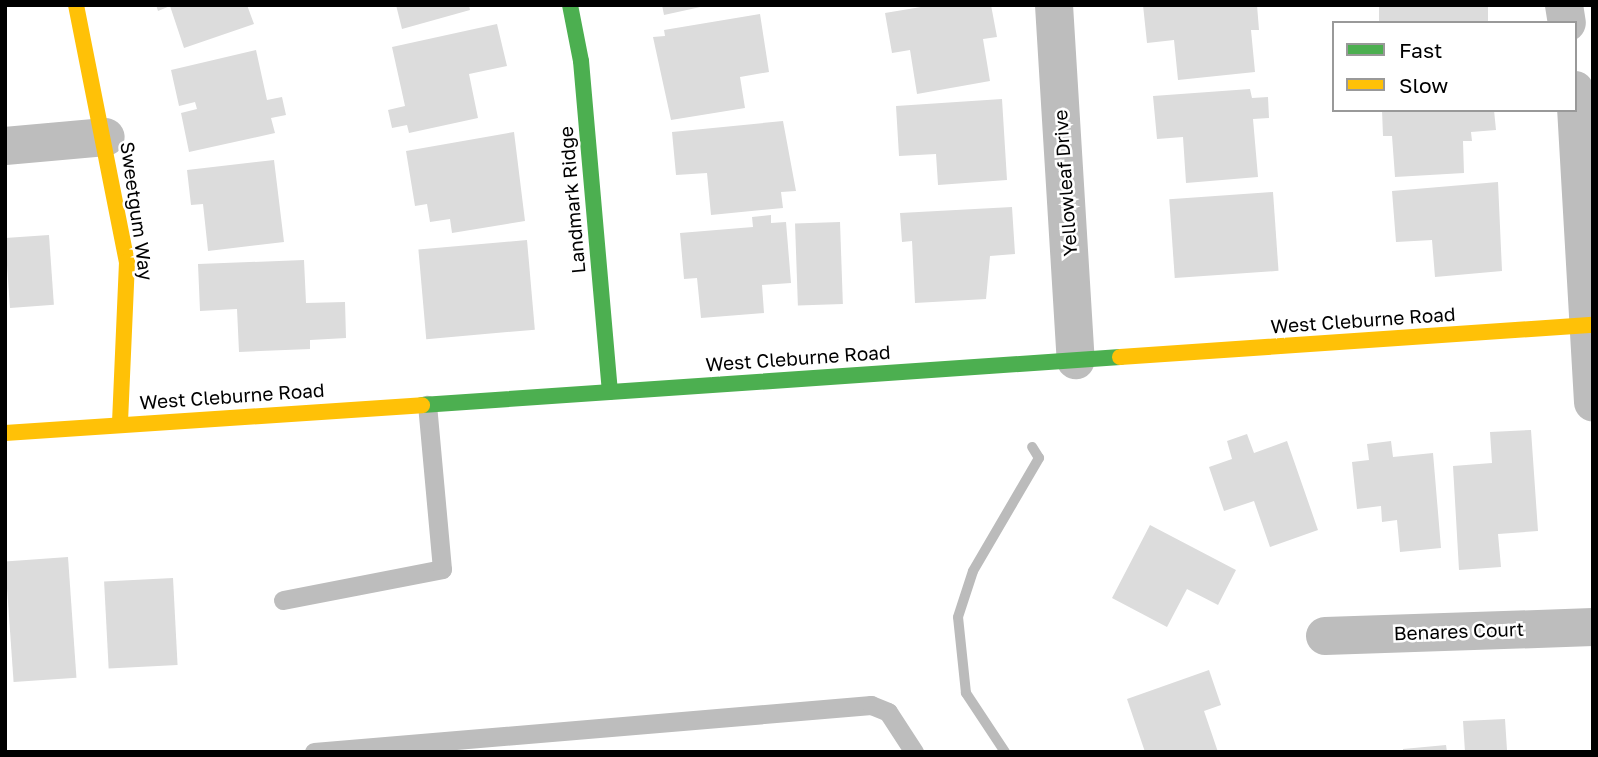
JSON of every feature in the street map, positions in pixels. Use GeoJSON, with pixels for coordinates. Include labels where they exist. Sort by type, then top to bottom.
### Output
{"type":"FeatureCollection","features":[{"type":"Feature","properties":{"kind":"street","name":"Sweetgum Way"},"geometry":{"type":"LineString","coordinates":[[76,5],[106,137],[127,262],[127,368],[120,425]]}},
{"type":"Feature","properties":{"kind":"street","name":"Landmark Ridge"},"geometry":{"type":"LineString","coordinates":[[570,5],[581,61],[610,392]]}},
{"type":"Feature","properties":{"kind":"street","name":"Yellowleaf Drive"},"geometry":{"type":"LineString","coordinates":[[1054,5],[1076,360]]}},
{"type":"Feature","properties":{"kind":"street"},"geometry":{"type":"LineString","coordinates":[[1576,112],[1593,402]]}},
{"type":"Feature","properties":{"kind":"street"},"geometry":{"type":"LineString","coordinates":[[5,146],[106,137]]}},
{"type":"Feature","properties":{"kind":"street","name":"West Cleburne Road"},"geometry":{"type":"LineString","coordinates":[[5,433],[1590,325]]}},
{"type":"Feature","properties":{"kind":"street","name":"Benares Court"},"geometry":{"type":"LineString","coordinates":[[1325,636],[1593,626]]}},
{"type":"Feature","properties":{"kind":"lane"},"geometry":{"type":"LineString","coordinates":[[283,600],[442,569],[427,405]]}},
{"type":"Feature","properties":{"kind":"lane"},"geometry":{"type":"LineString","coordinates":[[314,752],[871,705],[888,712],[914,752]]}},
{"type":"Feature","properties":{"kind":"building"},"geometry":{"type":"Polygon","coordinates":[[[156,5],[247,5],[254,24],[184,48],[170,6],[158,11],[156,5]]]}},
{"type":"Feature","properties":{"kind":"building"},"geometry":{"type":"Polygon","coordinates":[[[396,5],[469,5],[470,10],[402,29],[396,5]]]}},
{"type":"Feature","properties":{"kind":"building"},"geometry":{"type":"Polygon","coordinates":[[[662,5],[705,5],[705,6],[664,15],[662,5]]]}},
{"type":"Feature","properties":{"kind":"building"},"geometry":{"type":"Polygon","coordinates":[[[933,5],[991,5],[997,37],[983,39],[990,81],[917,94],[910,50],[892,53],[885,13],[933,5]]]}},
{"type":"Feature","properties":{"kind":"building"},"geometry":{"type":"Polygon","coordinates":[[[1143,5],[1257,5],[1259,30],[1251,30],[1255,72],[1178,80],[1174,40],[1147,43],[1143,5]]]}},
{"type":"Feature","properties":{"kind":"building"},"geometry":{"type":"Polygon","coordinates":[[[1379,5],[1488,5],[1488,21],[1379,21],[1379,5]]]}},
{"type":"Feature","properties":{"kind":"building"},"geometry":{"type":"Polygon","coordinates":[[[760,14],[769,72],[740,77],[745,108],[671,120],[653,37],[665,36],[664,30],[760,14]]]}},
{"type":"Feature","properties":{"kind":"building"},"geometry":{"type":"Polygon","coordinates":[[[497,24],[507,66],[469,74],[478,118],[409,133],[407,125],[392,128],[388,110],[405,106],[392,47],[497,24]]]}},
{"type":"Feature","properties":{"kind":"building"},"geometry":{"type":"Polygon","coordinates":[[[256,50],[267,100],[282,97],[286,115],[271,118],[275,133],[189,152],[181,113],[197,109],[195,102],[179,106],[171,70],[256,50]]]}},
{"type":"Feature","properties":{"kind":"building"},"geometry":{"type":"Polygon","coordinates":[[[1250,89],[1252,98],[1268,97],[1269,118],[1253,119],[1258,177],[1186,183],[1183,137],[1157,139],[1153,96],[1250,89]]]}},
{"type":"Feature","properties":{"kind":"building"},"geometry":{"type":"Polygon","coordinates":[[[1002,99],[1007,180],[938,185],[936,154],[899,156],[896,106],[1002,99]]]}},
{"type":"Feature","properties":{"kind":"building"},"geometry":{"type":"Polygon","coordinates":[[[1382,112],[1494,112],[1496,130],[1471,132],[1472,141],[1463,141],[1464,173],[1395,177],[1392,136],[1383,136],[1382,112]]]}},
{"type":"Feature","properties":{"kind":"building"},"geometry":{"type":"Polygon","coordinates":[[[783,121],[796,191],[781,192],[783,208],[711,215],[707,173],[676,175],[672,132],[783,121]]]}},
{"type":"Feature","properties":{"kind":"building"},"geometry":{"type":"Polygon","coordinates":[[[514,132],[525,221],[452,233],[450,219],[430,222],[427,204],[415,206],[406,151],[514,132]]]}},
{"type":"Feature","properties":{"kind":"building"},"geometry":{"type":"Polygon","coordinates":[[[274,160],[284,242],[208,251],[203,204],[191,205],[187,170],[274,160]]]}},
{"type":"Feature","properties":{"kind":"building"},"geometry":{"type":"Polygon","coordinates":[[[1498,182],[1502,271],[1435,277],[1432,240],[1396,242],[1392,191],[1498,182]]]}},
{"type":"Feature","properties":{"kind":"building"},"geometry":{"type":"Polygon","coordinates":[[[1273,192],[1279,271],[1175,278],[1169,199],[1273,192]]]}},
{"type":"Feature","properties":{"kind":"building"},"geometry":{"type":"Polygon","coordinates":[[[1012,207],[1015,254],[990,256],[986,299],[915,303],[912,241],[902,242],[900,213],[1012,207]]]}},
{"type":"Feature","properties":{"kind":"building"},"geometry":{"type":"Polygon","coordinates":[[[771,215],[771,223],[786,222],[791,283],[762,285],[764,313],[701,318],[697,278],[684,279],[680,233],[753,227],[752,217],[771,215]]]}},
{"type":"Feature","properties":{"kind":"building"},"geometry":{"type":"Polygon","coordinates":[[[840,222],[843,304],[798,306],[795,224],[840,222]]]}},
{"type":"Feature","properties":{"kind":"building"},"geometry":{"type":"Polygon","coordinates":[[[49,235],[54,305],[10,308],[5,238],[49,235]]]}},
{"type":"Feature","properties":{"kind":"building"},"geometry":{"type":"Polygon","coordinates":[[[527,240],[535,330],[426,339],[418,249],[527,240]]]}},
{"type":"Feature","properties":{"kind":"building"},"geometry":{"type":"Polygon","coordinates":[[[304,260],[306,303],[345,302],[346,338],[310,340],[310,349],[239,352],[237,309],[200,311],[198,264],[304,260]]]}},
{"type":"Feature","properties":{"kind":"building"},"geometry":{"type":"Polygon","coordinates":[[[1531,430],[1538,531],[1498,534],[1501,567],[1459,570],[1453,466],[1492,463],[1490,432],[1531,430]]]}},
{"type":"Feature","properties":{"kind":"building"},"geometry":{"type":"Polygon","coordinates":[[[1247,434],[1254,453],[1287,441],[1318,530],[1270,547],[1254,501],[1224,511],[1209,467],[1232,459],[1227,441],[1247,434]]]}},
{"type":"Feature","properties":{"kind":"building"},"geometry":{"type":"Polygon","coordinates":[[[1391,441],[1393,457],[1433,453],[1441,548],[1400,552],[1397,520],[1382,522],[1381,506],[1357,509],[1352,462],[1369,460],[1367,444],[1391,441]]]}},
{"type":"Feature","properties":{"kind":"building"},"geometry":{"type":"Polygon","coordinates":[[[1150,525],[1236,570],[1218,605],[1187,589],[1167,627],[1112,598],[1150,525]]]}},
{"type":"Feature","properties":{"kind":"building"},"geometry":{"type":"Polygon","coordinates":[[[68,557],[76,678],[14,682],[5,561],[68,557]]]}},
{"type":"Feature","properties":{"kind":"building"},"geometry":{"type":"Polygon","coordinates":[[[173,578],[178,665],[109,668],[104,582],[173,578]]]}},
{"type":"Feature","properties":{"kind":"building"},"geometry":{"type":"Polygon","coordinates":[[[1209,670],[1221,705],[1204,711],[1218,752],[1145,752],[1127,699],[1209,670]]]}},
{"type":"Feature","properties":{"kind":"building"},"geometry":{"type":"Polygon","coordinates":[[[1505,719],[1507,750],[1549,752],[1465,752],[1463,721],[1505,719]]]}},
{"type":"Feature","properties":{"kind":"building"},"geometry":{"type":"Polygon","coordinates":[[[1446,745],[1447,752],[1403,752],[1403,749],[1446,745]]]}},
{"type":"Feature","properties":{"kind":"waterway"},"geometry":{"type":"LineString","coordinates":[[1005,752],[966,693],[958,617],[973,571],[1039,458],[1032,447]]}},
{"type":"Feature","properties":{"kind":"traffic: fast"},"geometry":{"type":"LineString","coordinates":[[570,5],[581,61],[610,392]]}},
{"type":"Feature","properties":{"kind":"traffic: fast"},"geometry":{"type":"LineString","coordinates":[[422,405],[1120,357]]}},
{"type":"Feature","properties":{"kind":"traffic: slow"},"geometry":{"type":"LineString","coordinates":[[76,5],[127,262],[120,425]]}},
{"type":"Feature","properties":{"kind":"traffic: slow"},"geometry":{"type":"LineString","coordinates":[[1120,357],[1593,325]]}},
{"type":"Feature","properties":{"kind":"traffic: slow"},"geometry":{"type":"LineString","coordinates":[[5,433],[422,405]]}}]}
